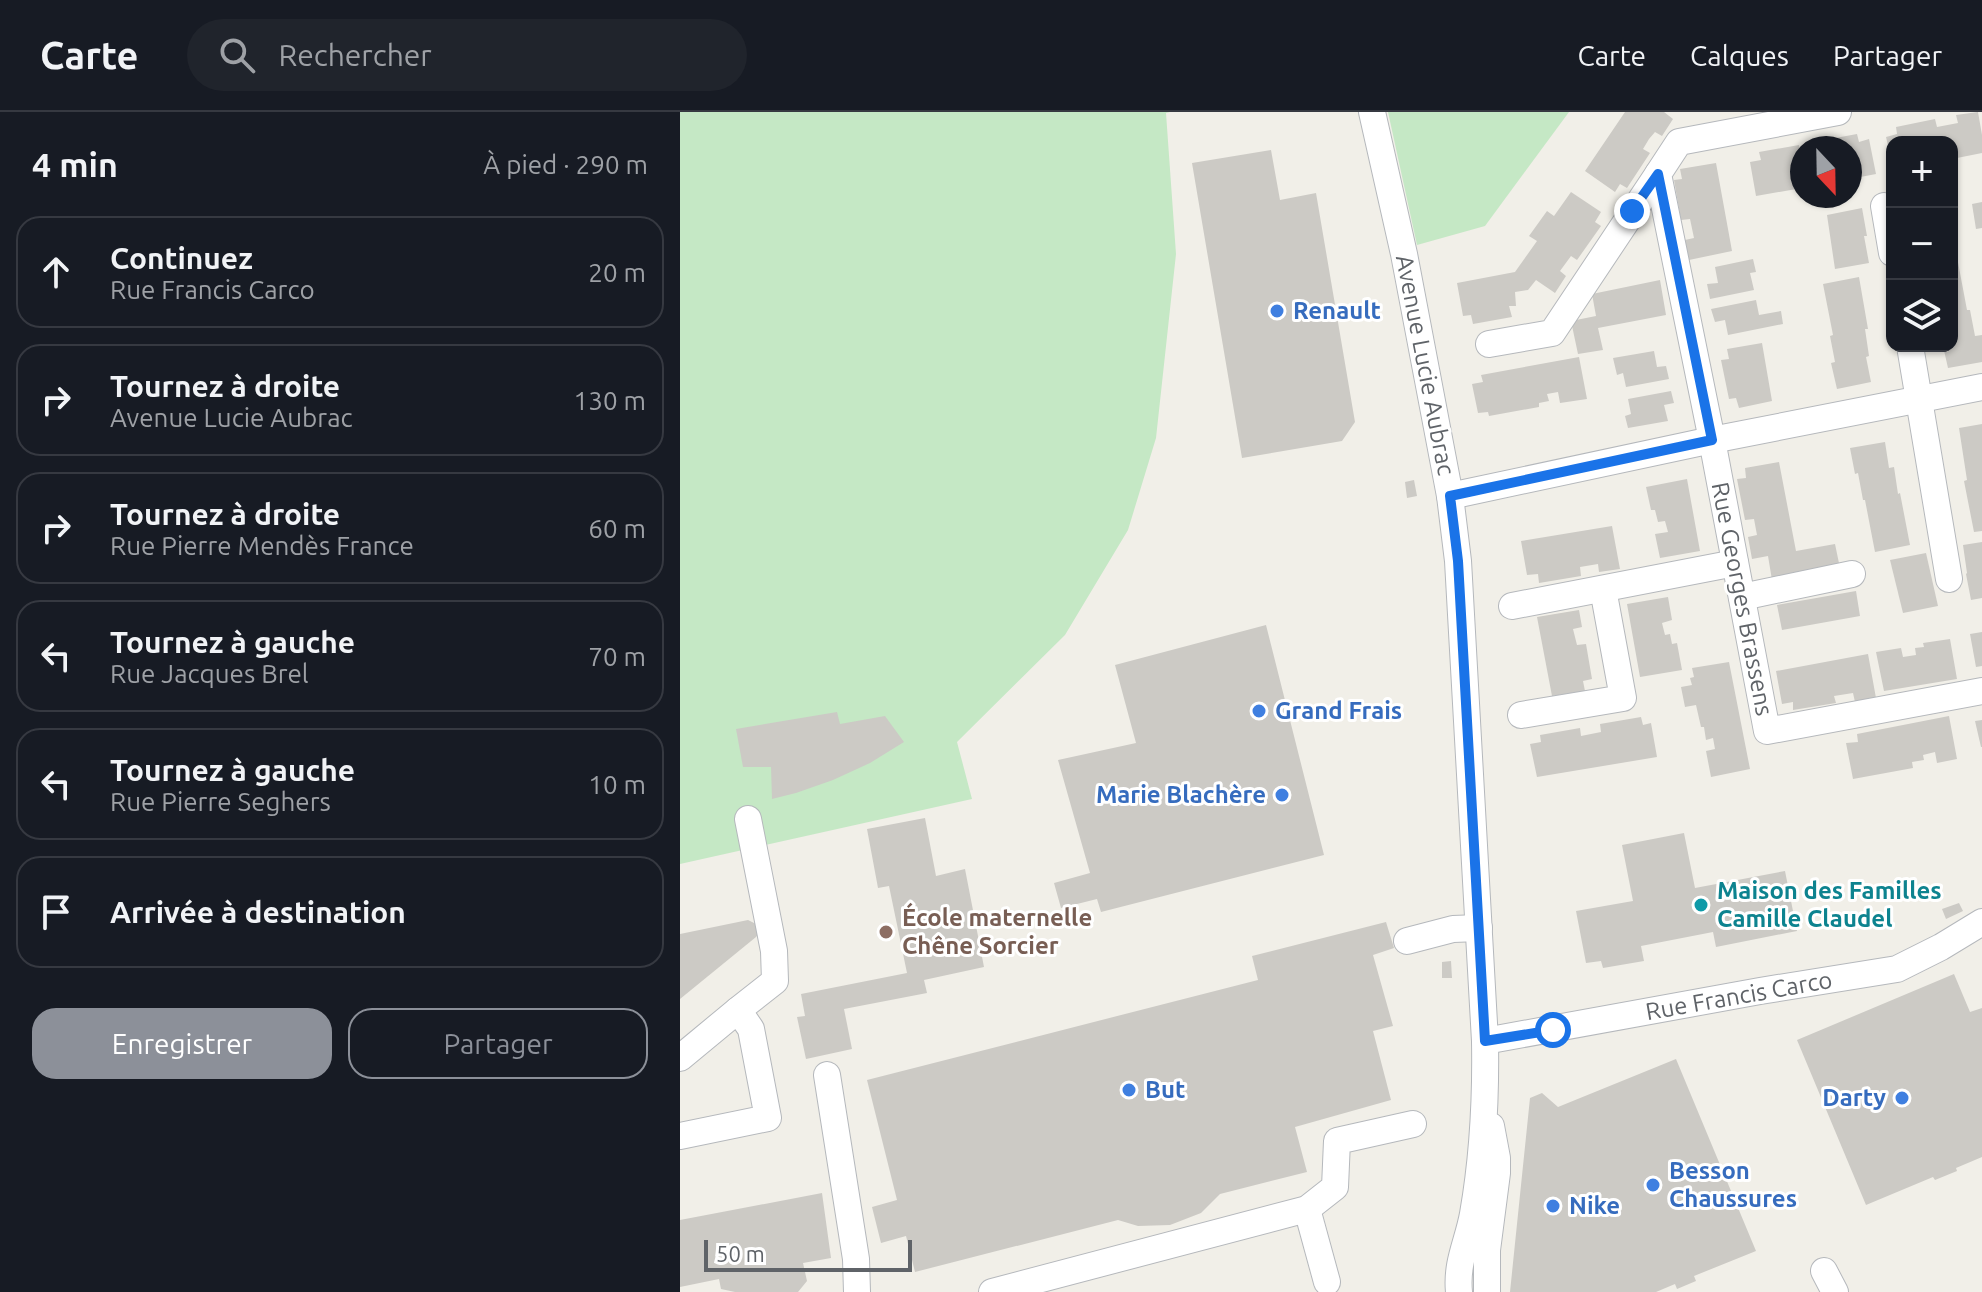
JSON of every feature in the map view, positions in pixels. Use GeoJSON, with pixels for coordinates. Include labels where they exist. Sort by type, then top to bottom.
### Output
{"type":"FeatureCollection","features":[{"type":"Feature","properties":{"kind":"street","name":"Avenue Lucie Aubrac"},"geometry":{"type":"LineString","coordinates":[[1372,112],[1407,269],[1450,496],[1458,561],[1486,1103],[1473,1215],[1458,1268],[1457,1291]]}},
{"type":"Feature","properties":{"kind":"street"},"geometry":{"type":"LineString","coordinates":[[1489,344],[1552,333],[1679,142],[1715,123],[1838,112]]}},
{"type":"Feature","properties":{"kind":"street","name":"Rue Georges Brassens"},"geometry":{"type":"LineString","coordinates":[[1658,174],[1767,731],[1982,691]]}},
{"type":"Feature","properties":{"kind":"street"},"geometry":{"type":"LineString","coordinates":[[1884,206],[1886,218]]}},
{"type":"Feature","properties":{"kind":"street"},"geometry":{"type":"LineString","coordinates":[[1911,352],[1949,579]]}},
{"type":"Feature","properties":{"kind":"street"},"geometry":{"type":"LineString","coordinates":[[1450,496],[1982,387]]}},
{"type":"Feature","properties":{"kind":"street"},"geometry":{"type":"LineString","coordinates":[[1512,606],[1735,563]]}},
{"type":"Feature","properties":{"kind":"street"},"geometry":{"type":"LineString","coordinates":[[1742,597],[1852,574]]}},
{"type":"Feature","properties":{"kind":"street"},"geometry":{"type":"LineString","coordinates":[[1521,715],[1623,698],[1603,589]]}},
{"type":"Feature","properties":{"kind":"street"},"geometry":{"type":"LineString","coordinates":[[680,1058],[775,981],[774,951],[748,819]]}},
{"type":"Feature","properties":{"kind":"street","name":"Rue Francis Carco"},"geometry":{"type":"LineString","coordinates":[[1485,1041],[1897,969],[1982,922]]}},
{"type":"Feature","properties":{"kind":"street"},"geometry":{"type":"LineString","coordinates":[[1407,941],[1453,929],[1479,928]]}},
{"type":"Feature","properties":{"kind":"street"},"geometry":{"type":"LineString","coordinates":[[680,1136],[768,1118],[751,1029],[738,1010]]}},
{"type":"Feature","properties":{"kind":"street"},"geometry":{"type":"LineString","coordinates":[[827,1075],[856,1259],[857,1292]]}},
{"type":"Feature","properties":{"kind":"street"},"geometry":{"type":"LineString","coordinates":[[1486,1103],[1497,1158],[1487,1250],[1487,1292]]}},
{"type":"Feature","properties":{"kind":"street"},"geometry":{"type":"LineString","coordinates":[[992,1292],[1307,1209],[1335,1187],[1337,1141],[1413,1124]]}},
{"type":"Feature","properties":{"kind":"street"},"geometry":{"type":"LineString","coordinates":[[1307,1209],[1327,1282]]}},
{"type":"Feature","properties":{"kind":"green space"},"geometry":{"type":"Polygon","coordinates":[[[680,112],[1170,112],[1166,113],[1176,254],[1156,438],[1128,530],[1065,635],[957,742],[972,799],[680,864],[680,112]]]}},
{"type":"Feature","properties":{"kind":"green space"},"geometry":{"type":"Polygon","coordinates":[[[1388,112],[1569,112],[1485,226],[1417,245],[1388,112]]]}},
{"type":"Feature","properties":{"kind":"building"},"geometry":{"type":"Polygon","coordinates":[[[1625,112],[1664,112],[1673,119],[1662,136],[1655,132],[1649,139],[1643,149],[1650,153],[1627,188],[1620,184],[1615,192],[1585,171],[1625,112]]]}},
{"type":"Feature","properties":{"kind":"building"},"geometry":{"type":"Polygon","coordinates":[[[1978,112],[1982,153],[1958,158],[1958,136],[1890,136],[1897,134],[1896,127],[1935,119],[1937,127],[1958,123],[1956,115],[1978,112]]]}},
{"type":"Feature","properties":{"kind":"building"},"geometry":{"type":"Polygon","coordinates":[[[1869,139],[1876,174],[1862,177],[1862,141],[1869,139]]]}},
{"type":"Feature","properties":{"kind":"building"},"geometry":{"type":"Polygon","coordinates":[[[1790,147],[1790,190],[1756,196],[1750,162],[1761,160],[1759,152],[1790,147]]]}},
{"type":"Feature","properties":{"kind":"building","name":"Renault"},"geometry":{"type":"Polygon","coordinates":[[[1271,150],[1280,200],[1316,193],[1355,422],[1342,441],[1242,458],[1192,163],[1271,150]]]}},
{"type":"Feature","properties":{"kind":"building"},"geometry":{"type":"Polygon","coordinates":[[[1716,163],[1732,251],[1689,260],[1685,240],[1694,238],[1690,219],[1681,220],[1674,180],[1682,179],[1680,169],[1716,163]]]}},
{"type":"Feature","properties":{"kind":"building"},"geometry":{"type":"Polygon","coordinates":[[[1571,192],[1601,212],[1595,222],[1601,226],[1577,260],[1571,256],[1560,271],[1566,276],[1555,293],[1536,280],[1528,290],[1515,292],[1516,306],[1509,306],[1512,317],[1473,324],[1471,315],[1463,316],[1457,283],[1515,272],[1537,241],[1529,236],[1547,211],[1554,216],[1571,192]]]}},
{"type":"Feature","properties":{"kind":"building"},"geometry":{"type":"Polygon","coordinates":[[[1982,202],[1982,228],[1976,229],[1972,204],[1982,202]]]}},
{"type":"Feature","properties":{"kind":"building"},"geometry":{"type":"Polygon","coordinates":[[[1862,208],[1869,263],[1835,269],[1827,215],[1862,208]]]}},
{"type":"Feature","properties":{"kind":"building"},"geometry":{"type":"Polygon","coordinates":[[[1753,259],[1756,272],[1750,273],[1754,290],[1710,299],[1707,284],[1718,283],[1715,267],[1753,259]]]}},
{"type":"Feature","properties":{"kind":"building"},"geometry":{"type":"Polygon","coordinates":[[[1958,262],[1975,336],[1982,335],[1982,362],[1948,368],[1944,352],[1958,352],[1958,262]]]}},
{"type":"Feature","properties":{"kind":"building"},"geometry":{"type":"Polygon","coordinates":[[[1859,277],[1868,329],[1865,329],[1869,356],[1866,357],[1871,382],[1837,389],[1831,363],[1835,362],[1830,336],[1833,335],[1823,284],[1859,277]]]}},
{"type":"Feature","properties":{"kind":"building"},"geometry":{"type":"Polygon","coordinates":[[[1660,280],[1666,315],[1598,328],[1603,350],[1578,354],[1571,321],[1596,316],[1592,294],[1660,280]]]}},
{"type":"Feature","properties":{"kind":"building"},"geometry":{"type":"Polygon","coordinates":[[[1756,300],[1759,315],[1781,311],[1783,324],[1728,335],[1725,320],[1715,322],[1711,309],[1756,300]]]}},
{"type":"Feature","properties":{"kind":"building"},"geometry":{"type":"Polygon","coordinates":[[[1762,343],[1772,401],[1739,408],[1736,398],[1729,399],[1721,360],[1729,359],[1727,349],[1762,343]]]}},
{"type":"Feature","properties":{"kind":"building"},"geometry":{"type":"Polygon","coordinates":[[[1654,351],[1657,367],[1666,366],[1669,379],[1626,387],[1623,373],[1617,375],[1613,358],[1654,351]]]}},
{"type":"Feature","properties":{"kind":"building"},"geometry":{"type":"Polygon","coordinates":[[[1579,357],[1587,399],[1560,403],[1558,392],[1547,394],[1549,401],[1539,403],[1539,407],[1489,416],[1488,412],[1478,413],[1472,384],[1483,382],[1481,375],[1579,357]]]}},
{"type":"Feature","properties":{"kind":"building"},"geometry":{"type":"Polygon","coordinates":[[[1671,391],[1674,403],[1664,405],[1668,421],[1628,428],[1625,416],[1631,414],[1628,399],[1671,391]]]}},
{"type":"Feature","properties":{"kind":"building"},"geometry":{"type":"Polygon","coordinates":[[[1982,424],[1982,531],[1974,532],[1964,481],[1967,480],[1959,428],[1982,424]]]}},
{"type":"Feature","properties":{"kind":"building"},"geometry":{"type":"Polygon","coordinates":[[[1885,442],[1889,468],[1894,467],[1910,545],[1875,552],[1865,500],[1858,473],[1855,474],[1850,448],[1885,442]]]}},
{"type":"Feature","properties":{"kind":"building"},"geometry":{"type":"Polygon","coordinates":[[[1779,462],[1796,551],[1835,544],[1840,568],[1772,580],[1768,556],[1752,559],[1748,537],[1757,535],[1754,519],[1745,520],[1737,479],[1746,478],[1745,468],[1779,462]]]}},
{"type":"Feature","properties":{"kind":"building"},"geometry":{"type":"Polygon","coordinates":[[[1687,479],[1700,551],[1660,558],[1655,534],[1668,532],[1665,521],[1658,522],[1655,510],[1651,510],[1646,487],[1687,479]]]}},
{"type":"Feature","properties":{"kind":"building"},"geometry":{"type":"Polygon","coordinates":[[[1414,480],[1417,496],[1407,498],[1405,482],[1414,480]]]}},
{"type":"Feature","properties":{"kind":"building"},"geometry":{"type":"Polygon","coordinates":[[[1612,526],[1620,569],[1599,572],[1598,564],[1580,567],[1581,576],[1539,583],[1538,574],[1527,575],[1521,541],[1612,526]]]}},
{"type":"Feature","properties":{"kind":"building"},"geometry":{"type":"Polygon","coordinates":[[[1982,542],[1982,598],[1971,600],[1963,545],[1982,542]]]}},
{"type":"Feature","properties":{"kind":"building"},"geometry":{"type":"Polygon","coordinates":[[[1926,553],[1938,606],[1903,613],[1890,560],[1926,553]]]}},
{"type":"Feature","properties":{"kind":"building"},"geometry":{"type":"Polygon","coordinates":[[[1856,591],[1860,616],[1782,630],[1777,605],[1856,591]]]}},
{"type":"Feature","properties":{"kind":"building"},"geometry":{"type":"Polygon","coordinates":[[[1668,597],[1672,620],[1662,623],[1665,635],[1670,634],[1672,644],[1677,643],[1682,670],[1640,677],[1627,604],[1668,597]]]}},
{"type":"Feature","properties":{"kind":"building"},"geometry":{"type":"Polygon","coordinates":[[[1579,610],[1582,627],[1573,629],[1577,645],[1586,644],[1592,679],[1583,681],[1585,691],[1552,696],[1537,617],[1579,610]]]}},
{"type":"Feature","properties":{"kind":"building"},"geometry":{"type":"Polygon","coordinates":[[[1266,625],[1324,855],[1101,912],[1097,899],[1061,908],[1054,883],[1090,873],[1058,760],[1136,743],[1115,665],[1266,625]]]}},
{"type":"Feature","properties":{"kind":"building"},"geometry":{"type":"Polygon","coordinates":[[[1982,632],[1982,666],[1976,667],[1970,634],[1982,632]]]}},
{"type":"Feature","properties":{"kind":"building"},"geometry":{"type":"Polygon","coordinates":[[[1950,639],[1957,679],[1884,691],[1876,652],[1901,648],[1903,657],[1916,655],[1915,648],[1924,647],[1923,643],[1950,639]]]}},
{"type":"Feature","properties":{"kind":"building"},"geometry":{"type":"Polygon","coordinates":[[[1868,654],[1876,698],[1855,702],[1853,693],[1834,696],[1836,703],[1793,710],[1793,702],[1782,704],[1776,671],[1868,654]]]}},
{"type":"Feature","properties":{"kind":"building"},"geometry":{"type":"Polygon","coordinates":[[[1729,662],[1750,769],[1711,777],[1706,751],[1715,749],[1713,738],[1706,740],[1696,705],[1685,707],[1681,687],[1692,685],[1692,668],[1729,662]]]}},
{"type":"Feature","properties":{"kind":"building"},"geometry":{"type":"Polygon","coordinates":[[[837,712],[840,724],[885,716],[904,742],[870,763],[833,780],[772,799],[771,767],[743,767],[736,729],[837,712]]]}},
{"type":"Feature","properties":{"kind":"building"},"geometry":{"type":"Polygon","coordinates":[[[1949,716],[1957,759],[1937,763],[1935,752],[1923,755],[1924,760],[1912,762],[1913,768],[1853,779],[1846,743],[1858,742],[1857,734],[1949,716]]]}},
{"type":"Feature","properties":{"kind":"building"},"geometry":{"type":"Polygon","coordinates":[[[1641,717],[1643,725],[1651,723],[1657,757],[1537,777],[1530,744],[1541,742],[1540,735],[1580,728],[1581,736],[1601,732],[1600,724],[1641,717]]]}},
{"type":"Feature","properties":{"kind":"building"},"geometry":{"type":"Polygon","coordinates":[[[1982,720],[1982,747],[1981,747],[1975,721],[1982,720]]]}},
{"type":"Feature","properties":{"kind":"building"},"geometry":{"type":"Polygon","coordinates":[[[925,818],[936,876],[965,869],[984,967],[924,980],[927,993],[844,1009],[852,1049],[806,1059],[797,1017],[805,1016],[801,994],[907,973],[889,886],[878,888],[867,829],[925,818]]]}},
{"type":"Feature","properties":{"kind":"building","name":"Maison des Familles Camille Claudel"},"geometry":{"type":"Polygon","coordinates":[[[1684,833],[1695,888],[1785,871],[1797,931],[1716,947],[1713,932],[1641,946],[1644,961],[1603,968],[1601,961],[1586,963],[1576,911],[1633,901],[1622,845],[1684,833]]]}},
{"type":"Feature","properties":{"kind":"building"},"geometry":{"type":"Polygon","coordinates":[[[1959,903],[1963,911],[1946,919],[1942,909],[1959,903]]]}},
{"type":"Feature","properties":{"kind":"building"},"geometry":{"type":"Polygon","coordinates":[[[748,920],[758,925],[760,931],[756,937],[680,999],[680,934],[748,920]]]}},
{"type":"Feature","properties":{"kind":"building","name":"But"},"geometry":{"type":"Polygon","coordinates":[[[1386,922],[1394,948],[1373,955],[1393,1026],[1373,1031],[1391,1100],[1295,1127],[1307,1172],[1220,1194],[1201,1213],[1170,1225],[1138,1226],[1118,1220],[915,1272],[906,1236],[881,1243],[872,1207],[897,1200],[867,1080],[1258,980],[1252,956],[1386,922]]]}},
{"type":"Feature","properties":{"kind":"building"},"geometry":{"type":"Polygon","coordinates":[[[1451,961],[1452,978],[1442,978],[1442,962],[1451,961]]]}},
{"type":"Feature","properties":{"kind":"building","name":"Darty"},"geometry":{"type":"Polygon","coordinates":[[[1954,974],[1970,1012],[1982,1008],[1982,1157],[1956,1168],[1957,1171],[1935,1180],[1933,1177],[1866,1205],[1797,1040],[1954,974]]]}},
{"type":"Feature","properties":{"kind":"building","name":"Besson Chaussures"},"geometry":{"type":"Polygon","coordinates":[[[1676,1059],[1756,1251],[1694,1276],[1696,1281],[1677,1289],[1675,1284],[1656,1292],[1510,1292],[1530,1098],[1542,1093],[1558,1107],[1676,1059]]]}},
{"type":"Feature","properties":{"kind":"building"},"geometry":{"type":"Polygon","coordinates":[[[822,1193],[831,1258],[803,1263],[807,1281],[798,1292],[735,1292],[721,1289],[719,1279],[680,1287],[680,1220],[822,1193]]]}},
{"type":"Feature","properties":{"kind":"place","name":"Renault"},"geometry":{"type":"Point","coordinates":[1277,311]}},
{"type":"Feature","properties":{"kind":"place","name":"Grand Frais"},"geometry":{"type":"Point","coordinates":[1259,711]}},
{"type":"Feature","properties":{"kind":"place","name":"Marie Blachère"},"geometry":{"type":"Point","coordinates":[1282,795]}},
{"type":"Feature","properties":{"kind":"place","name":"Maison des Familles Camille Claudel"},"geometry":{"type":"Point","coordinates":[1701,905]}},
{"type":"Feature","properties":{"kind":"place","name":"École maternelle Chêne Sorcier"},"geometry":{"type":"Point","coordinates":[886,932]}},
{"type":"Feature","properties":{"kind":"place","name":"But"},"geometry":{"type":"Point","coordinates":[1129,1090]}},
{"type":"Feature","properties":{"kind":"place","name":"Darty"},"geometry":{"type":"Point","coordinates":[1902,1098]}},
{"type":"Feature","properties":{"kind":"place","name":"Besson Chaussures"},"geometry":{"type":"Point","coordinates":[1653,1185]}},
{"type":"Feature","properties":{"kind":"place","name":"Nike"},"geometry":{"type":"Point","coordinates":[1553,1206]}},
{"type":"Feature","properties":{"kind":"route"},"geometry":{"type":"LineString","coordinates":[[1553,1030],[1485,1041],[1458,561],[1450,496],[1712,440],[1658,174],[1632,211]]}}]}
